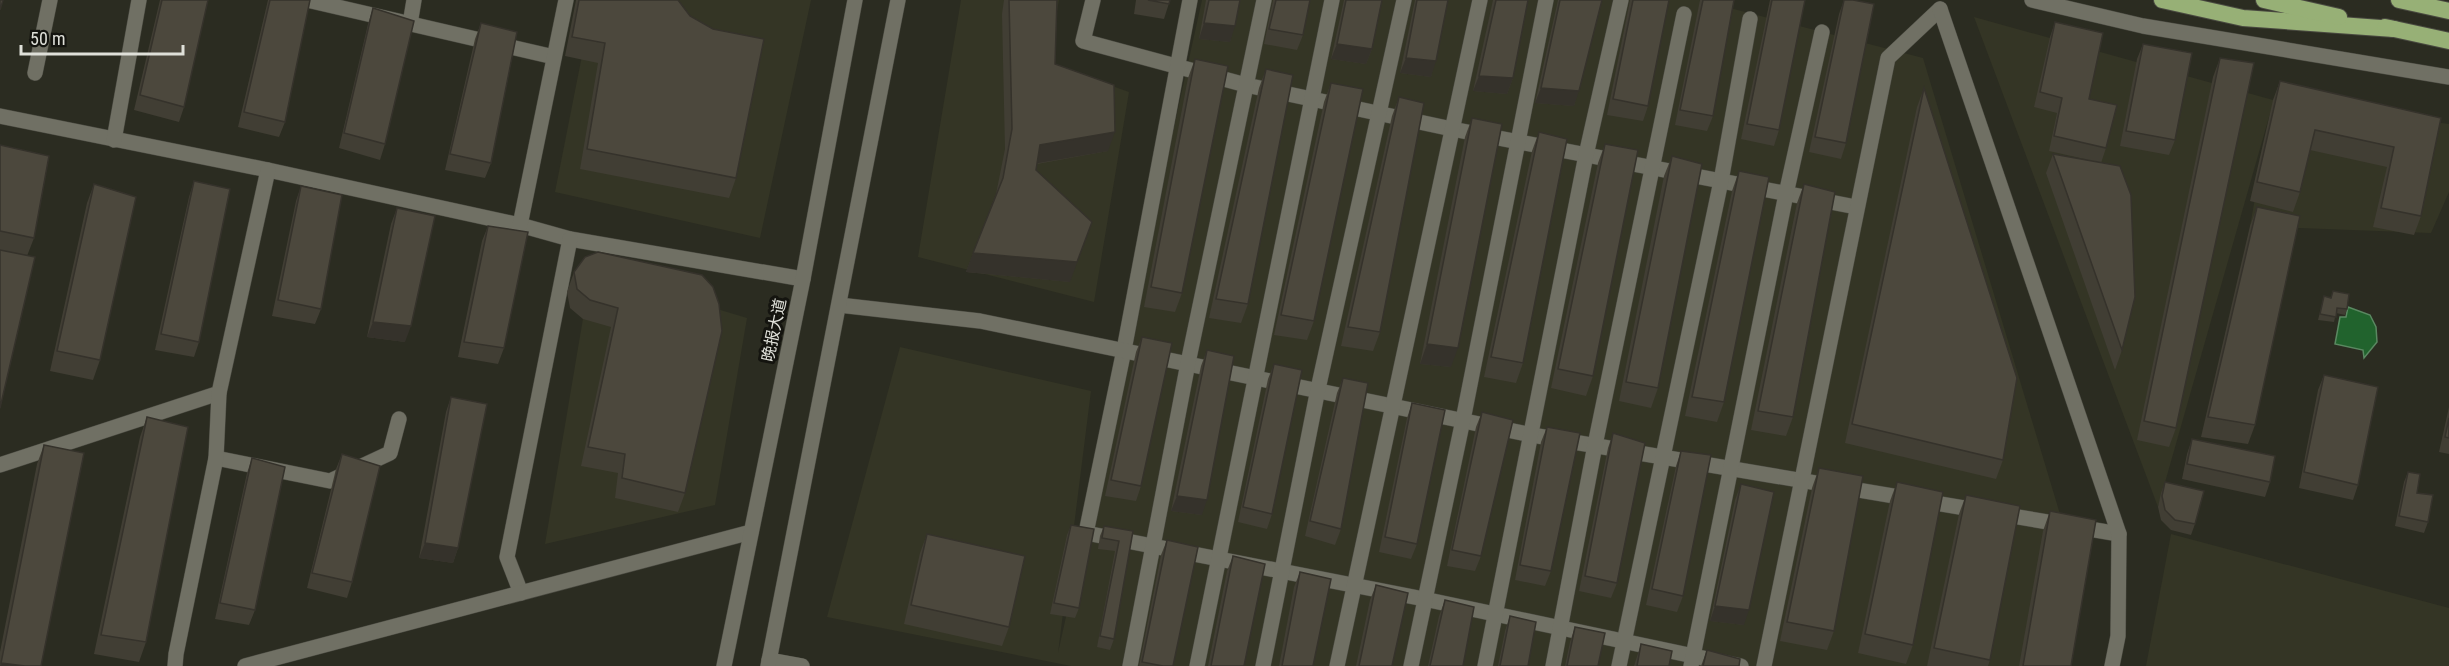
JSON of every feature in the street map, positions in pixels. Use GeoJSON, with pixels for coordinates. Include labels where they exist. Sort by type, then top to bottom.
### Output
{"type":"FeatureCollection","features":[{"type":"Feature","properties":{"kind":"highway"},"geometry":{"type":"LineString","coordinates":[[2162,0],[2243,18],[2394,29]]}},
{"type":"Feature","properties":{"kind":"highway"},"geometry":{"type":"LineString","coordinates":[[2264,0],[2449,41]]}},
{"type":"Feature","properties":{"kind":"highway"},"geometry":{"type":"LineString","coordinates":[[2401,0],[2449,11]]}},
{"type":"Feature","properties":{"kind":"street"},"geometry":{"type":"LineString","coordinates":[[36,73],[50,0]]}},
{"type":"Feature","properties":{"kind":"street"},"geometry":{"type":"LineString","coordinates":[[114,140],[139,0]]}},
{"type":"Feature","properties":{"kind":"street"},"geometry":{"type":"LineString","coordinates":[[307,0],[554,57]]}},
{"type":"Feature","properties":{"kind":"street"},"geometry":{"type":"LineString","coordinates":[[410,24],[414,0]]}},
{"type":"Feature","properties":{"kind":"street"},"geometry":{"type":"LineString","coordinates":[[519,225],[566,0]]}},
{"type":"Feature","properties":{"kind":"street","name":"晚报大道"},"geometry":{"type":"LineString","coordinates":[[724,666],[803,279],[855,0]]}},
{"type":"Feature","properties":{"kind":"street"},"geometry":{"type":"LineString","coordinates":[[802,666],[768,663],[898,0]]}},
{"type":"Feature","properties":{"kind":"street"},"geometry":{"type":"LineString","coordinates":[[1093,0],[1083,40],[1246,86],[1516,142],[1856,207]]}},
{"type":"Feature","properties":{"kind":"street"},"geometry":{"type":"LineString","coordinates":[[1190,0],[1124,350],[1086,533],[1424,598],[1623,642],[1692,661],[1741,666]]}},
{"type":"Feature","properties":{"kind":"street"},"geometry":{"type":"LineString","coordinates":[[1130,666],[1188,363],[1264,0]]}},
{"type":"Feature","properties":{"kind":"street"},"geometry":{"type":"LineString","coordinates":[[1197,666],[1332,0]]}},
{"type":"Feature","properties":{"kind":"street"},"geometry":{"type":"LineString","coordinates":[[1263,666],[1318,389],[1404,0]]}},
{"type":"Feature","properties":{"kind":"street"},"geometry":{"type":"LineString","coordinates":[[1337,666],[1395,405],[1480,0]]}},
{"type":"Feature","properties":{"kind":"street"},"geometry":{"type":"LineString","coordinates":[[1411,666],[1463,420],[1516,142],[1546,0]]}},
{"type":"Feature","properties":{"kind":"street"},"geometry":{"type":"LineString","coordinates":[[1485,666],[1586,155],[1621,0]]}},
{"type":"Feature","properties":{"kind":"street"},"geometry":{"type":"LineString","coordinates":[[2032,0],[2143,26],[2449,77]]}},
{"type":"Feature","properties":{"kind":"street"},"geometry":{"type":"LineString","coordinates":[[1764,666],[1888,58],[1940,9],[2119,534],[2118,636],[2112,666]]}},
{"type":"Feature","properties":{"kind":"street"},"geometry":{"type":"LineString","coordinates":[[1553,666],[1595,445],[1684,14]]}},
{"type":"Feature","properties":{"kind":"street"},"geometry":{"type":"LineString","coordinates":[[1619,666],[1721,181],[1750,19]]}},
{"type":"Feature","properties":{"kind":"street"},"geometry":{"type":"LineString","coordinates":[[1692,661],[1786,194],[1822,32]]}},
{"type":"Feature","properties":{"kind":"street"},"geometry":{"type":"LineString","coordinates":[[0,116],[268,170],[519,225],[570,239],[803,279]]}},
{"type":"Feature","properties":{"kind":"street"},"geometry":{"type":"LineString","coordinates":[[175,666],[216,458],[219,393],[268,170]]}},
{"type":"Feature","properties":{"kind":"street"},"geometry":{"type":"LineString","coordinates":[[521,593],[507,557],[570,239]]}},
{"type":"Feature","properties":{"kind":"street"},"geometry":{"type":"LineString","coordinates":[[839,305],[980,321],[1532,435],[2119,534]]}},
{"type":"Feature","properties":{"kind":"street"},"geometry":{"type":"LineString","coordinates":[[0,465],[219,393]]}},
{"type":"Feature","properties":{"kind":"street"},"geometry":{"type":"LineString","coordinates":[[216,458],[330,481],[390,453],[399,419]]}},
{"type":"Feature","properties":{"kind":"street"},"geometry":{"type":"LineString","coordinates":[[245,666],[751,532]]}},
{"type":"Feature","properties":{"kind":"shaded area"},"geometry":{"type":"Polygon","coordinates":[[[593,0],[811,0],[760,238],[555,192],[593,0]]]}},
{"type":"Feature","properties":{"kind":"shaded area"},"geometry":{"type":"Polygon","coordinates":[[[961,0],[1059,0],[1048,63],[1129,92],[1094,302],[918,257],[961,0]]]}},
{"type":"Feature","properties":{"kind":"shaded area"},"geometry":{"type":"Polygon","coordinates":[[[1202,0],[1699,0],[1923,58],[2081,584],[2067,666],[1071,666],[827,617],[900,347],[1091,391],[1058,653],[1202,0]]]}},
{"type":"Feature","properties":{"kind":"shaded area"},"geometry":{"type":"Polygon","coordinates":[[[1974,17],[2273,100],[2449,124],[2449,192],[2431,233],[2250,226],[2271,110],[2158,507],[1974,17]]]}},
{"type":"Feature","properties":{"kind":"shaded area"},"geometry":{"type":"Polygon","coordinates":[[[591,271],[747,318],[715,505],[545,544],[591,271]]]}},
{"type":"Feature","properties":{"kind":"shaded area"},"geometry":{"type":"Polygon","coordinates":[[[2348,307],[2370,315],[2376,327],[2377,342],[2364,358],[2363,350],[2335,344],[2340,317],[2346,317],[2348,307]]]}},
{"type":"Feature","properties":{"kind":"shaded area"},"geometry":{"type":"Polygon","coordinates":[[[2171,534],[2449,608],[2449,666],[2146,666],[2171,534]]]}},
{"type":"Feature","properties":{"kind":"building"},"geometry":{"type":"Polygon","coordinates":[[[162,0],[208,0],[184,107],[140,95],[162,0]]]}},
{"type":"Feature","properties":{"kind":"building"},"geometry":{"type":"Polygon","coordinates":[[[270,0],[310,0],[285,122],[244,112],[270,0]]]}},
{"type":"Feature","properties":{"kind":"building"},"geometry":{"type":"Polygon","coordinates":[[[579,0],[678,0],[690,16],[713,29],[764,39],[736,178],[587,149],[605,43],[572,37],[579,0]]]}},
{"type":"Feature","properties":{"kind":"building"},"geometry":{"type":"Polygon","coordinates":[[[1009,0],[1057,0],[1055,64],[1114,85],[1115,132],[1040,145],[1036,170],[1092,222],[1077,262],[973,253],[1003,178],[1012,129],[1009,0]]]}},
{"type":"Feature","properties":{"kind":"building"},"geometry":{"type":"Polygon","coordinates":[[[1148,0],[1170,0],[1169,4],[1148,0]]]}},
{"type":"Feature","properties":{"kind":"building"},"geometry":{"type":"Polygon","coordinates":[[[1209,0],[1240,0],[1235,26],[1204,23],[1209,0]]]}},
{"type":"Feature","properties":{"kind":"building"},"geometry":{"type":"Polygon","coordinates":[[[1276,0],[1310,0],[1303,35],[1269,29],[1276,0]]]}},
{"type":"Feature","properties":{"kind":"building"},"geometry":{"type":"Polygon","coordinates":[[[1346,0],[1382,0],[1372,49],[1337,44],[1346,0]]]}},
{"type":"Feature","properties":{"kind":"building"},"geometry":{"type":"Polygon","coordinates":[[[1417,0],[1448,0],[1436,61],[1406,58],[1417,0]]]}},
{"type":"Feature","properties":{"kind":"building"},"geometry":{"type":"Polygon","coordinates":[[[1496,0],[1528,0],[1513,78],[1479,76],[1496,0]]]}},
{"type":"Feature","properties":{"kind":"building"},"geometry":{"type":"Polygon","coordinates":[[[1560,0],[1602,0],[1579,91],[1541,88],[1560,0]]]}},
{"type":"Feature","properties":{"kind":"building"},"geometry":{"type":"Polygon","coordinates":[[[1633,0],[1669,0],[1648,106],[1613,99],[1633,0]]]}},
{"type":"Feature","properties":{"kind":"building"},"geometry":{"type":"Polygon","coordinates":[[[1703,0],[1734,0],[1713,116],[1680,110],[1703,0]]]}},
{"type":"Feature","properties":{"kind":"building"},"geometry":{"type":"Polygon","coordinates":[[[1772,0],[1805,0],[1779,130],[1747,124],[1772,0]]]}},
{"type":"Feature","properties":{"kind":"building"},"geometry":{"type":"Polygon","coordinates":[[[1844,0],[1874,4],[1846,143],[1815,137],[1844,0]]]}},
{"type":"Feature","properties":{"kind":"building"},"geometry":{"type":"Polygon","coordinates":[[[373,8],[414,21],[385,144],[344,133],[373,8]]]}},
{"type":"Feature","properties":{"kind":"building"},"geometry":{"type":"Polygon","coordinates":[[[2055,22],[2103,33],[2089,99],[2117,105],[2106,148],[2054,136],[2062,98],[2040,92],[2055,22]]]}},
{"type":"Feature","properties":{"kind":"building"},"geometry":{"type":"Polygon","coordinates":[[[481,23],[517,32],[491,163],[450,154],[481,23]]]}},
{"type":"Feature","properties":{"kind":"building"},"geometry":{"type":"Polygon","coordinates":[[[2143,44],[2192,53],[2175,140],[2126,131],[2143,44]]]}},
{"type":"Feature","properties":{"kind":"building"},"geometry":{"type":"Polygon","coordinates":[[[2220,58],[2254,63],[2176,428],[2144,421],[2220,58]]]}},
{"type":"Feature","properties":{"kind":"building"},"geometry":{"type":"Polygon","coordinates":[[[1195,59],[1228,66],[1182,293],[1151,287],[1195,59]]]}},
{"type":"Feature","properties":{"kind":"building"},"geometry":{"type":"Polygon","coordinates":[[[1266,69],[1293,75],[1248,304],[1216,299],[1266,69]]]}},
{"type":"Feature","properties":{"kind":"building"},"geometry":{"type":"Polygon","coordinates":[[[2280,81],[2441,118],[2421,216],[2381,208],[2394,147],[2315,130],[2300,192],[2257,182],[2280,81]]]}},
{"type":"Feature","properties":{"kind":"building"},"geometry":{"type":"Polygon","coordinates":[[[1331,83],[1363,89],[1314,321],[1281,315],[1331,83]]]}},
{"type":"Feature","properties":{"kind":"building"},"geometry":{"type":"Polygon","coordinates":[[[1924,88],[2017,378],[2003,460],[1852,424],[1924,88]]]}},
{"type":"Feature","properties":{"kind":"building"},"geometry":{"type":"Polygon","coordinates":[[[1399,97],[1424,103],[1380,332],[1348,327],[1399,97]]]}},
{"type":"Feature","properties":{"kind":"building"},"geometry":{"type":"Polygon","coordinates":[[[1472,118],[1502,124],[1458,348],[1427,344],[1472,118]]]}},
{"type":"Feature","properties":{"kind":"building"},"geometry":{"type":"Polygon","coordinates":[[[1539,132],[1567,139],[1523,363],[1491,357],[1539,132]]]}},
{"type":"Feature","properties":{"kind":"building"},"geometry":{"type":"Polygon","coordinates":[[[1605,144],[1638,150],[1593,376],[1558,369],[1605,144]]]}},
{"type":"Feature","properties":{"kind":"building"},"geometry":{"type":"Polygon","coordinates":[[[0,145],[49,156],[34,238],[0,231],[0,145]]]}},
{"type":"Feature","properties":{"kind":"building"},"geometry":{"type":"Polygon","coordinates":[[[2053,154],[2120,166],[2131,195],[2135,297],[2122,350],[2053,154]]]}},
{"type":"Feature","properties":{"kind":"building"},"geometry":{"type":"Polygon","coordinates":[[[1672,156],[1702,164],[1658,388],[1626,382],[1672,156]]]}},
{"type":"Feature","properties":{"kind":"building"},"geometry":{"type":"Polygon","coordinates":[[[1739,171],[1769,177],[1724,402],[1692,397],[1739,171]]]}},
{"type":"Feature","properties":{"kind":"building"},"geometry":{"type":"Polygon","coordinates":[[[194,181],[230,189],[199,342],[161,334],[194,181]]]}},
{"type":"Feature","properties":{"kind":"building"},"geometry":{"type":"Polygon","coordinates":[[[94,184],[136,197],[100,360],[57,351],[94,184]]]}},
{"type":"Feature","properties":{"kind":"building"},"geometry":{"type":"Polygon","coordinates":[[[1804,184],[1835,192],[1793,417],[1758,411],[1804,184]]]}},
{"type":"Feature","properties":{"kind":"building"},"geometry":{"type":"Polygon","coordinates":[[[301,186],[342,195],[321,309],[278,300],[301,186]]]}},
{"type":"Feature","properties":{"kind":"building"},"geometry":{"type":"Polygon","coordinates":[[[2257,207],[2300,216],[2255,425],[2208,417],[2257,207]]]}},
{"type":"Feature","properties":{"kind":"building"},"geometry":{"type":"Polygon","coordinates":[[[397,208],[435,216],[411,326],[373,322],[397,208]]]}},
{"type":"Feature","properties":{"kind":"building"},"geometry":{"type":"Polygon","coordinates":[[[488,226],[528,232],[504,348],[464,342],[488,226]]]}},
{"type":"Feature","properties":{"kind":"building"},"geometry":{"type":"Polygon","coordinates":[[[0,250],[35,257],[0,408],[0,250]]]}},
{"type":"Feature","properties":{"kind":"building"},"geometry":{"type":"Polygon","coordinates":[[[598,252],[702,275],[713,287],[719,304],[722,331],[685,493],[622,478],[625,454],[588,447],[618,308],[590,300],[577,289],[574,272],[585,257],[598,252]]]}},
{"type":"Feature","properties":{"kind":"building"},"geometry":{"type":"Polygon","coordinates":[[[2333,291],[2349,294],[2347,309],[2337,308],[2336,317],[2320,314],[2324,296],[2331,298],[2333,291]]]}},
{"type":"Feature","properties":{"kind":"building"},"geometry":{"type":"Polygon","coordinates":[[[1142,337],[1172,343],[1141,486],[1111,480],[1142,337]]]}},
{"type":"Feature","properties":{"kind":"building"},"geometry":{"type":"Polygon","coordinates":[[[1207,350],[1234,356],[1207,500],[1177,496],[1207,350]]]}},
{"type":"Feature","properties":{"kind":"building"},"geometry":{"type":"Polygon","coordinates":[[[1274,364],[1302,370],[1272,514],[1243,507],[1274,364]]]}},
{"type":"Feature","properties":{"kind":"building"},"geometry":{"type":"Polygon","coordinates":[[[2324,375],[2378,387],[2358,485],[2304,472],[2324,375]]]}},
{"type":"Feature","properties":{"kind":"building"},"geometry":{"type":"Polygon","coordinates":[[[1343,378],[1368,383],[1341,529],[1310,521],[1343,378]]]}},
{"type":"Feature","properties":{"kind":"building"},"geometry":{"type":"Polygon","coordinates":[[[451,397],[487,404],[458,548],[425,543],[451,397]]]}},
{"type":"Feature","properties":{"kind":"building"},"geometry":{"type":"Polygon","coordinates":[[[1412,403],[1445,410],[1417,544],[1385,537],[1412,403]]]}},
{"type":"Feature","properties":{"kind":"building"},"geometry":{"type":"Polygon","coordinates":[[[1482,412],[1513,420],[1481,556],[1452,550],[1482,412]]]}},
{"type":"Feature","properties":{"kind":"building"},"geometry":{"type":"Polygon","coordinates":[[[147,417],[188,427],[146,642],[101,635],[147,417]]]}},
{"type":"Feature","properties":{"kind":"building"},"geometry":{"type":"Polygon","coordinates":[[[2449,418],[2449,438],[2445,437],[2449,418]]]}},
{"type":"Feature","properties":{"kind":"building"},"geometry":{"type":"Polygon","coordinates":[[[1547,427],[1580,433],[1551,571],[1520,565],[1547,427]]]}},
{"type":"Feature","properties":{"kind":"building"},"geometry":{"type":"Polygon","coordinates":[[[1613,433],[1645,443],[1617,583],[1585,576],[1613,433]]]}},
{"type":"Feature","properties":{"kind":"building"},"geometry":{"type":"Polygon","coordinates":[[[2192,439],[2275,456],[2270,482],[2187,464],[2192,439]]]}},
{"type":"Feature","properties":{"kind":"building"},"geometry":{"type":"Polygon","coordinates":[[[44,445],[84,453],[41,666],[1,663],[44,445]]]}},
{"type":"Feature","properties":{"kind":"building"},"geometry":{"type":"Polygon","coordinates":[[[1681,451],[1711,455],[1683,596],[1652,589],[1681,451]]]}},
{"type":"Feature","properties":{"kind":"building"},"geometry":{"type":"Polygon","coordinates":[[[342,454],[380,466],[352,582],[312,573],[342,454]]]}},
{"type":"Feature","properties":{"kind":"building"},"geometry":{"type":"Polygon","coordinates":[[[252,458],[285,467],[255,610],[220,603],[252,458]]]}},
{"type":"Feature","properties":{"kind":"building"},"geometry":{"type":"Polygon","coordinates":[[[1819,468],[1863,476],[1834,631],[1787,622],[1819,468]]]}},
{"type":"Feature","properties":{"kind":"building"},"geometry":{"type":"Polygon","coordinates":[[[2408,472],[2420,474],[2417,493],[2433,495],[2428,522],[2399,516],[2408,472]]]}},
{"type":"Feature","properties":{"kind":"building"},"geometry":{"type":"Polygon","coordinates":[[[1897,482],[1943,492],[1913,645],[1865,634],[1897,482]]]}},
{"type":"Feature","properties":{"kind":"building"},"geometry":{"type":"Polygon","coordinates":[[[2165,482],[2204,491],[2195,524],[2175,520],[2165,510],[2162,496],[2165,482]]]}},
{"type":"Feature","properties":{"kind":"building"},"geometry":{"type":"Polygon","coordinates":[[[1741,484],[1774,492],[1749,610],[1715,606],[1741,484]]]}},
{"type":"Feature","properties":{"kind":"building"},"geometry":{"type":"Polygon","coordinates":[[[1966,495],[2020,506],[1990,660],[1934,648],[1966,495]]]}},
{"type":"Feature","properties":{"kind":"building"},"geometry":{"type":"Polygon","coordinates":[[[2050,511],[2096,520],[2071,666],[2023,666],[2050,511]]]}},
{"type":"Feature","properties":{"kind":"building"},"geometry":{"type":"Polygon","coordinates":[[[1071,525],[1094,529],[1079,608],[1054,603],[1071,525]]]}},
{"type":"Feature","properties":{"kind":"building"},"geometry":{"type":"Polygon","coordinates":[[[1104,526],[1133,531],[1114,639],[1100,636],[1119,541],[1102,538],[1104,526]]]}},
{"type":"Feature","properties":{"kind":"building"},"geometry":{"type":"Polygon","coordinates":[[[927,534],[1025,556],[1009,627],[911,605],[927,534]]]}},
{"type":"Feature","properties":{"kind":"building"},"geometry":{"type":"Polygon","coordinates":[[[1167,540],[1198,547],[1173,666],[1142,662],[1167,540]]]}},
{"type":"Feature","properties":{"kind":"building"},"geometry":{"type":"Polygon","coordinates":[[[1233,556],[1265,564],[1244,666],[1211,666],[1233,556]]]}},
{"type":"Feature","properties":{"kind":"building"},"geometry":{"type":"Polygon","coordinates":[[[1300,572],[1331,579],[1313,666],[1282,666],[1300,572]]]}},
{"type":"Feature","properties":{"kind":"building"},"geometry":{"type":"Polygon","coordinates":[[[1376,585],[1408,593],[1392,666],[1359,666],[1376,585]]]}},
{"type":"Feature","properties":{"kind":"building"},"geometry":{"type":"Polygon","coordinates":[[[1445,600],[1474,607],[1463,666],[1430,666],[1445,600]]]}},
{"type":"Feature","properties":{"kind":"building"},"geometry":{"type":"Polygon","coordinates":[[[1510,616],[1536,622],[1528,666],[1500,666],[1510,616]]]}},
{"type":"Feature","properties":{"kind":"building"},"geometry":{"type":"Polygon","coordinates":[[[1575,627],[1605,633],[1598,666],[1567,666],[1575,627]]]}},
{"type":"Feature","properties":{"kind":"building"},"geometry":{"type":"Polygon","coordinates":[[[1641,644],[1672,651],[1669,666],[1637,666],[1641,644]]]}},
{"type":"Feature","properties":{"kind":"building"},"geometry":{"type":"Polygon","coordinates":[[[1707,650],[1740,659],[1739,666],[1703,666],[1707,650]]]}}]}
